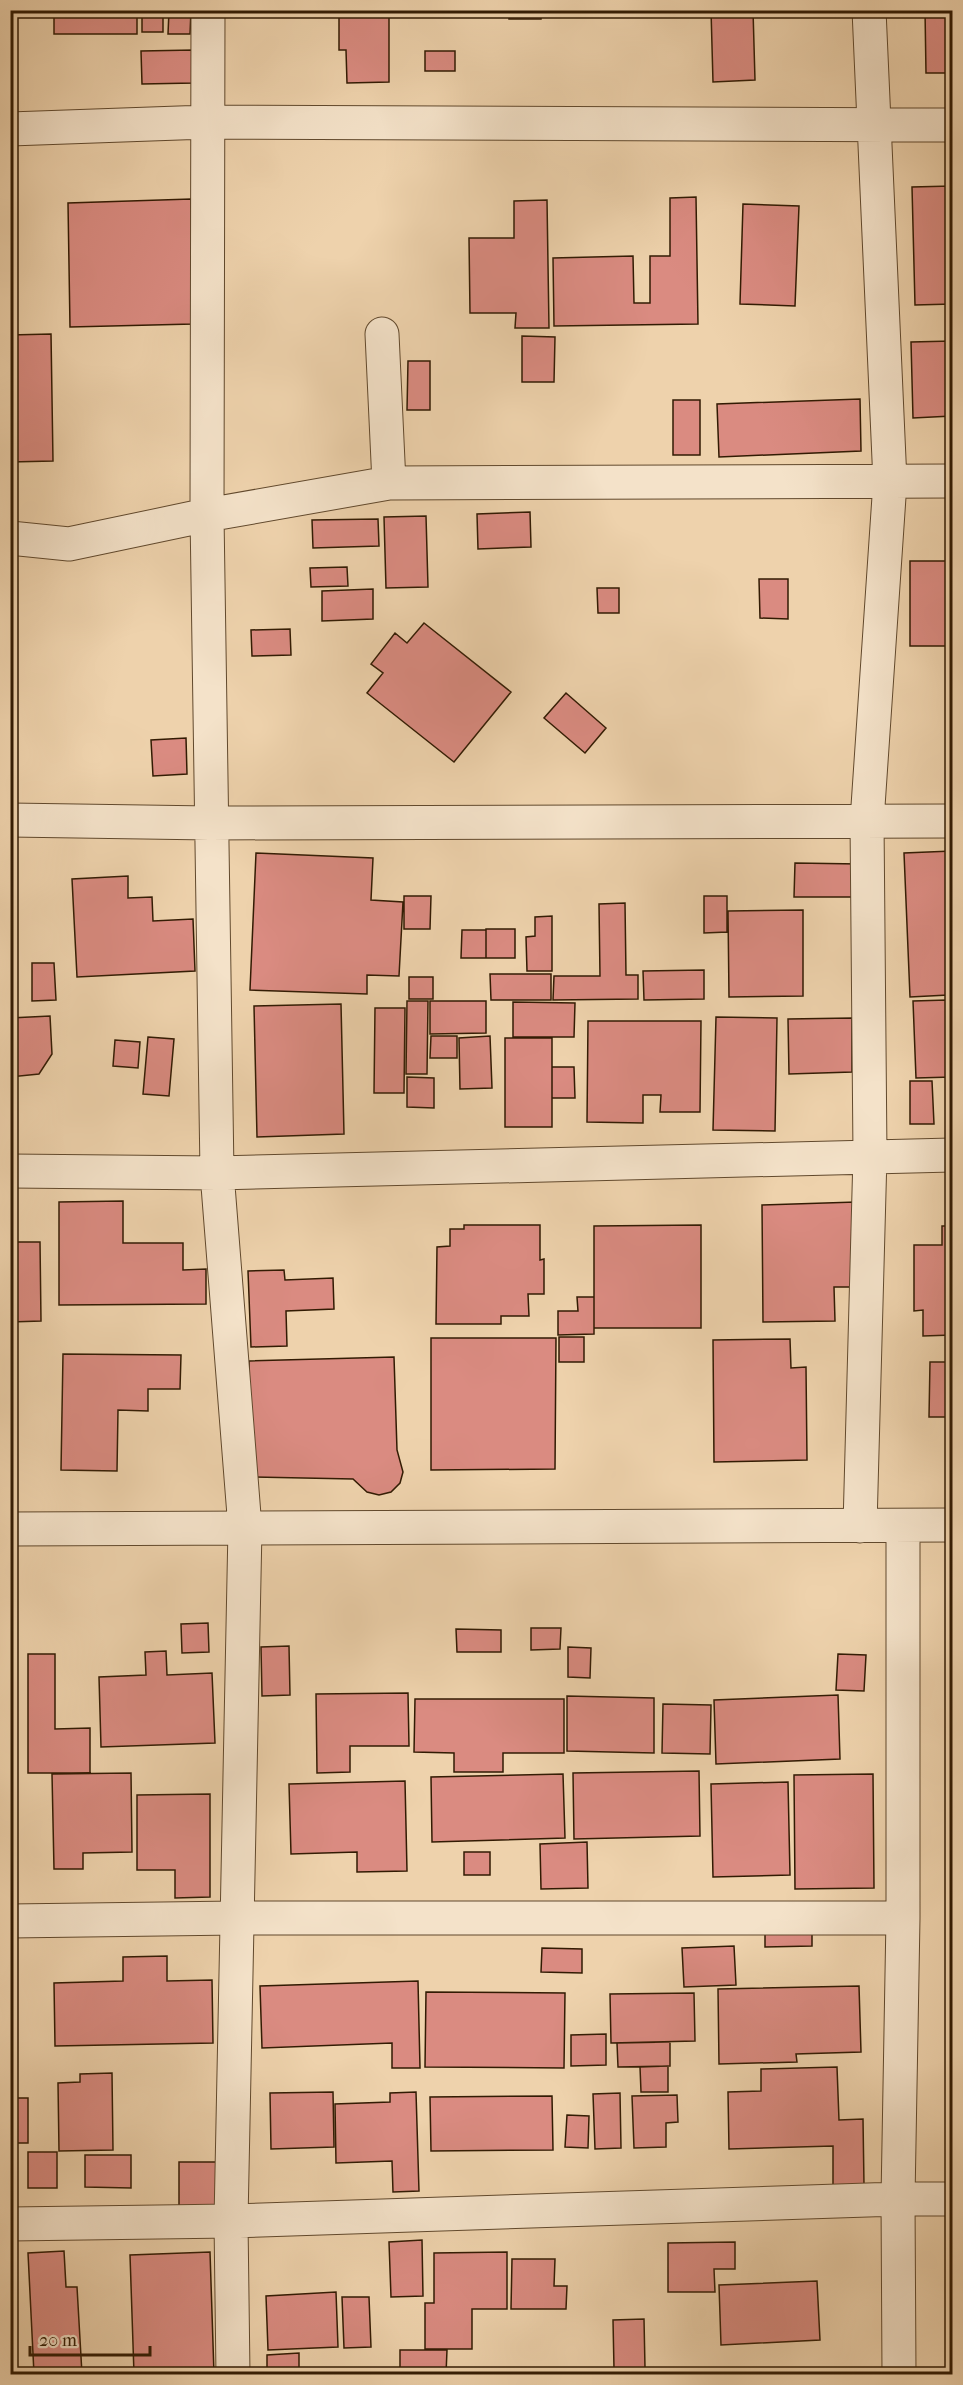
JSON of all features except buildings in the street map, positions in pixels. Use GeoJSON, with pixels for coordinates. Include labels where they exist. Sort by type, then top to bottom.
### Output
{"type":"FeatureCollection","features":[{"type":"Feature","properties":{"kind":"street"},"geometry":{"type":"LineString","coordinates":[[208,10],[207,515],[217,1173],[244,1528],[231,2221],[233,2374]]}},
{"type":"Feature","properties":{"kind":"street"},"geometry":{"type":"LineString","coordinates":[[860,1526],[870,1155],[867,821],[890,482],[868,10]]}},
{"type":"Feature","properties":{"kind":"street"},"geometry":{"type":"LineString","coordinates":[[10,129],[207,122],[952,125]]}},
{"type":"Feature","properties":{"kind":"street"},"geometry":{"type":"LineString","coordinates":[[382,334],[389,483]]}},
{"type":"Feature","properties":{"kind":"street"},"geometry":{"type":"LineString","coordinates":[[10,538],[69,544],[207,515],[389,483],[952,481]]}},
{"type":"Feature","properties":{"kind":"street"},"geometry":{"type":"LineString","coordinates":[[10,820],[210,823],[952,821]]}},
{"type":"Feature","properties":{"kind":"street"},"geometry":{"type":"LineString","coordinates":[[10,1171],[217,1173],[870,1155],[952,1155]]}},
{"type":"Feature","properties":{"kind":"street"},"geometry":{"type":"LineString","coordinates":[[899,2374],[898,2199],[903,1918],[903,1526]]}},
{"type":"Feature","properties":{"kind":"street"},"geometry":{"type":"LineString","coordinates":[[10,1529],[952,1526]]}},
{"type":"Feature","properties":{"kind":"street"},"geometry":{"type":"LineString","coordinates":[[10,1921],[237,1918],[903,1918]]}},
{"type":"Feature","properties":{"kind":"street"},"geometry":{"type":"LineString","coordinates":[[10,2224],[231,2221],[952,2199]]}}]}
